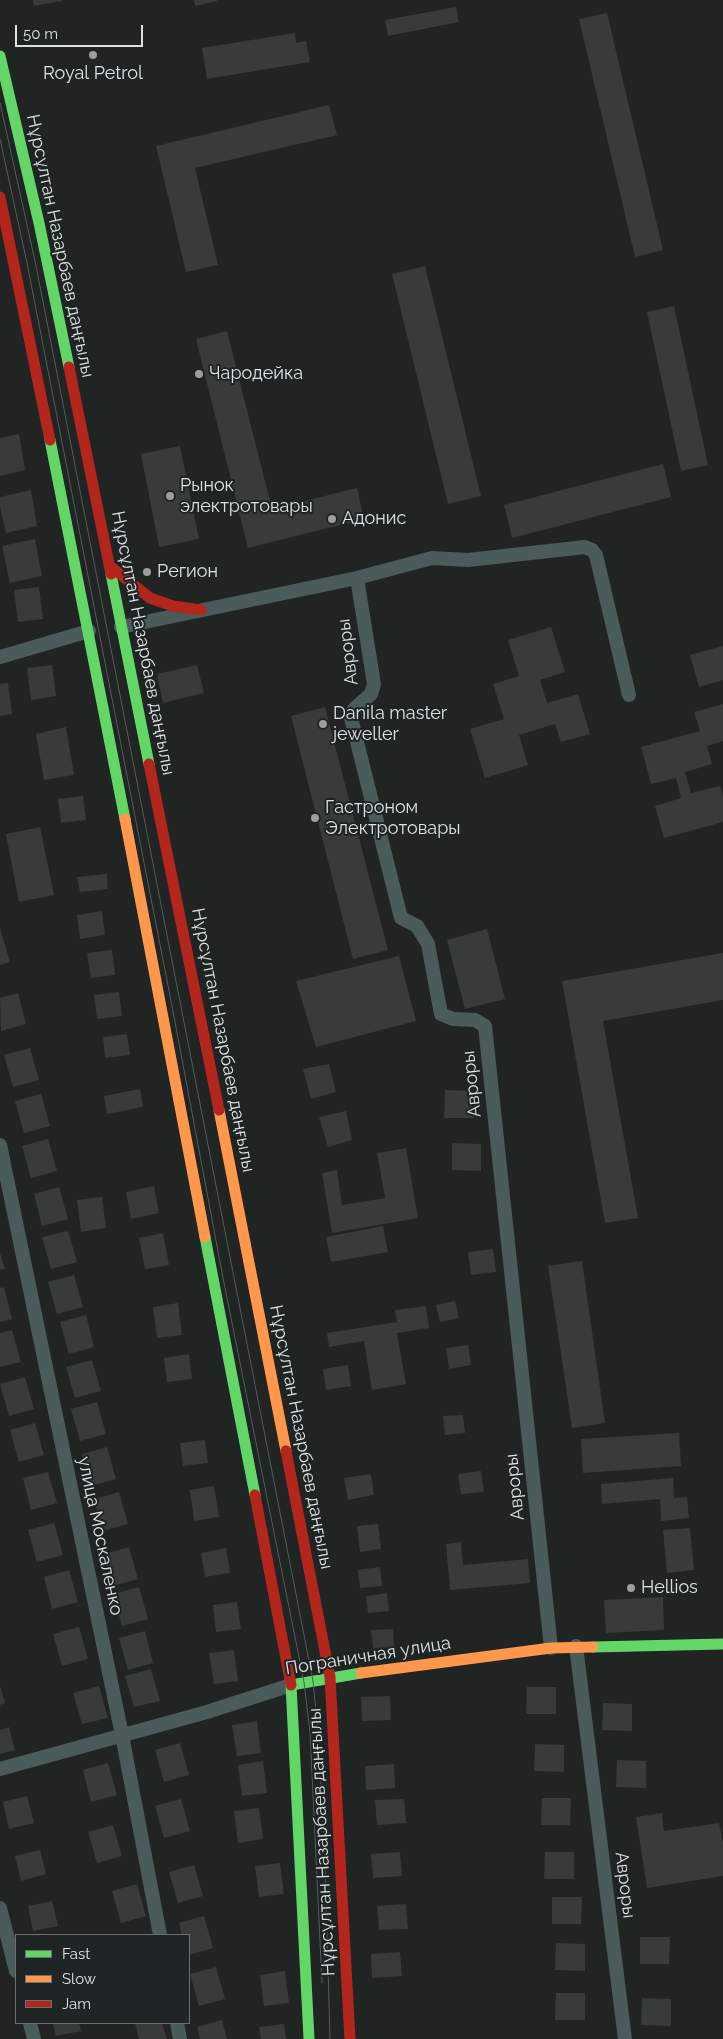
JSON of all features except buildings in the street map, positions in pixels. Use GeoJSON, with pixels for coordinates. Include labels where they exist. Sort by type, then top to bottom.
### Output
{"type":"FeatureCollection","features":[{"type":"Feature","properties":{"kind":"main road","name":"Нұрсұлтан Назарбаев даңғылы"},"geometry":{"type":"LineString","coordinates":[[0,56],[39,223],[110,566],[104,629],[291,1685],[308,2039]]}},
{"type":"Feature","properties":{"kind":"main road","name":"Нұрсұлтан Назарбаев даңғылы"},"geometry":{"type":"LineString","coordinates":[[0,196],[210,1063],[330,1677],[350,2039]]}},
{"type":"Feature","properties":{"kind":"main road"},"geometry":{"type":"LineString","coordinates":[[110,566],[150,598],[173,606],[201,610]]}},
{"type":"Feature","properties":{"kind":"main road","name":"Пограничная улица"},"geometry":{"type":"LineString","coordinates":[[291,1685],[330,1677],[551,1648],[723,1644]]}},
{"type":"Feature","properties":{"kind":"street"},"geometry":{"type":"LineString","coordinates":[[0,657],[104,629],[357,578],[432,558],[468,560],[585,547],[592,550],[596,555],[629,695]]}},
{"type":"Feature","properties":{"kind":"street","name":"Авроры"},"geometry":{"type":"LineString","coordinates":[[357,578],[374,684],[371,694],[354,709],[351,718],[401,918],[417,926],[428,944],[441,1014],[453,1019],[475,1020],[485,1026],[551,1648]]}},
{"type":"Feature","properties":{"kind":"street","name":"улица Москаленко"},"geometry":{"type":"LineString","coordinates":[[0,1145],[122,1734],[160,1934]]}},
{"type":"Feature","properties":{"kind":"street","name":"Авроры"},"geometry":{"type":"LineString","coordinates":[[576,1646],[625,2039]]}},
{"type":"Feature","properties":{"kind":"street","name":"Пограничная улица"},"geometry":{"type":"LineString","coordinates":[[0,1769],[207,1712],[291,1685]]}},
{"type":"Feature","properties":{"kind":"street"},"geometry":{"type":"LineString","coordinates":[[0,1908],[15,1967]]}},
{"type":"Feature","properties":{"kind":"street"},"geometry":{"type":"LineString","coordinates":[[30,2024],[34,2039]]}},
{"type":"Feature","properties":{"kind":"street"},"geometry":{"type":"LineString","coordinates":[[176,2024],[180,2039]]}},
{"type":"Feature","properties":{"kind":"tram line"},"geometry":{"type":"LineString","coordinates":[[0,103],[35,261],[313,1681],[318,1731],[325,1857],[330,2039]]}},
{"type":"Feature","properties":{"kind":"tram line"},"geometry":{"type":"LineString","coordinates":[[0,139],[27,263],[223,1278],[304,1682],[310,1732],[322,1983]]}},
{"type":"Feature","properties":{"kind":"traffic: fast"},"geometry":{"type":"LineString","coordinates":[[0,56],[39,223],[69,367]]}},
{"type":"Feature","properties":{"kind":"traffic: fast"},"geometry":{"type":"LineString","coordinates":[[50,440],[125,819]]}},
{"type":"Feature","properties":{"kind":"traffic: fast"},"geometry":{"type":"LineString","coordinates":[[111,574],[149,764]]}},
{"type":"Feature","properties":{"kind":"traffic: fast"},"geometry":{"type":"LineString","coordinates":[[205,1237],[255,1495]]}},
{"type":"Feature","properties":{"kind":"traffic: fast"},"geometry":{"type":"LineString","coordinates":[[593,1647],[723,1644]]}},
{"type":"Feature","properties":{"kind":"traffic: fast"},"geometry":{"type":"LineString","coordinates":[[309,2039],[291,1685],[361,1673]]}},
{"type":"Feature","properties":{"kind":"traffic: slow"},"geometry":{"type":"LineString","coordinates":[[125,819],[205,1237]]}},
{"type":"Feature","properties":{"kind":"traffic: slow"},"geometry":{"type":"LineString","coordinates":[[219,1110],[286,1451]]}},
{"type":"Feature","properties":{"kind":"traffic: slow"},"geometry":{"type":"LineString","coordinates":[[361,1673],[551,1648],[593,1647]]}},
{"type":"Feature","properties":{"kind":"traffic: jam"},"geometry":{"type":"LineString","coordinates":[[0,197],[50,440]]}},
{"type":"Feature","properties":{"kind":"traffic: jam"},"geometry":{"type":"LineString","coordinates":[[69,367],[111,574]]}},
{"type":"Feature","properties":{"kind":"traffic: jam"},"geometry":{"type":"LineString","coordinates":[[110,566],[150,598],[173,606],[201,610]]}},
{"type":"Feature","properties":{"kind":"traffic: jam"},"geometry":{"type":"LineString","coordinates":[[149,764],[219,1110]]}},
{"type":"Feature","properties":{"kind":"traffic: jam"},"geometry":{"type":"LineString","coordinates":[[286,1451],[330,1677]]}},
{"type":"Feature","properties":{"kind":"traffic: jam"},"geometry":{"type":"LineString","coordinates":[[255,1495],[291,1685]]}},
{"type":"Feature","properties":{"kind":"traffic: jam"},"geometry":{"type":"LineString","coordinates":[[330,1677],[350,2039]]}},
{"type":"Feature","properties":{"kind":"place","name":"Royal Petrol"},"geometry":{"type":"Point","coordinates":[93,55]}},
{"type":"Feature","properties":{"kind":"place","name":"Чародейка"},"geometry":{"type":"Point","coordinates":[199,374]}},
{"type":"Feature","properties":{"kind":"place","name":"Рынок электротовары"},"geometry":{"type":"Point","coordinates":[170,496]}},
{"type":"Feature","properties":{"kind":"place","name":"Адонис"},"geometry":{"type":"Point","coordinates":[332,519]}},
{"type":"Feature","properties":{"kind":"place","name":"Регион"},"geometry":{"type":"Point","coordinates":[147,572]}},
{"type":"Feature","properties":{"kind":"place","name":"Danila master jeweller"},"geometry":{"type":"Point","coordinates":[323,724]}},
{"type":"Feature","properties":{"kind":"place","name":"Гастроном Электротовары"},"geometry":{"type":"Point","coordinates":[315,818]}},
{"type":"Feature","properties":{"kind":"place","name":"Hellios"},"geometry":{"type":"Point","coordinates":[631,1588]}}]}
